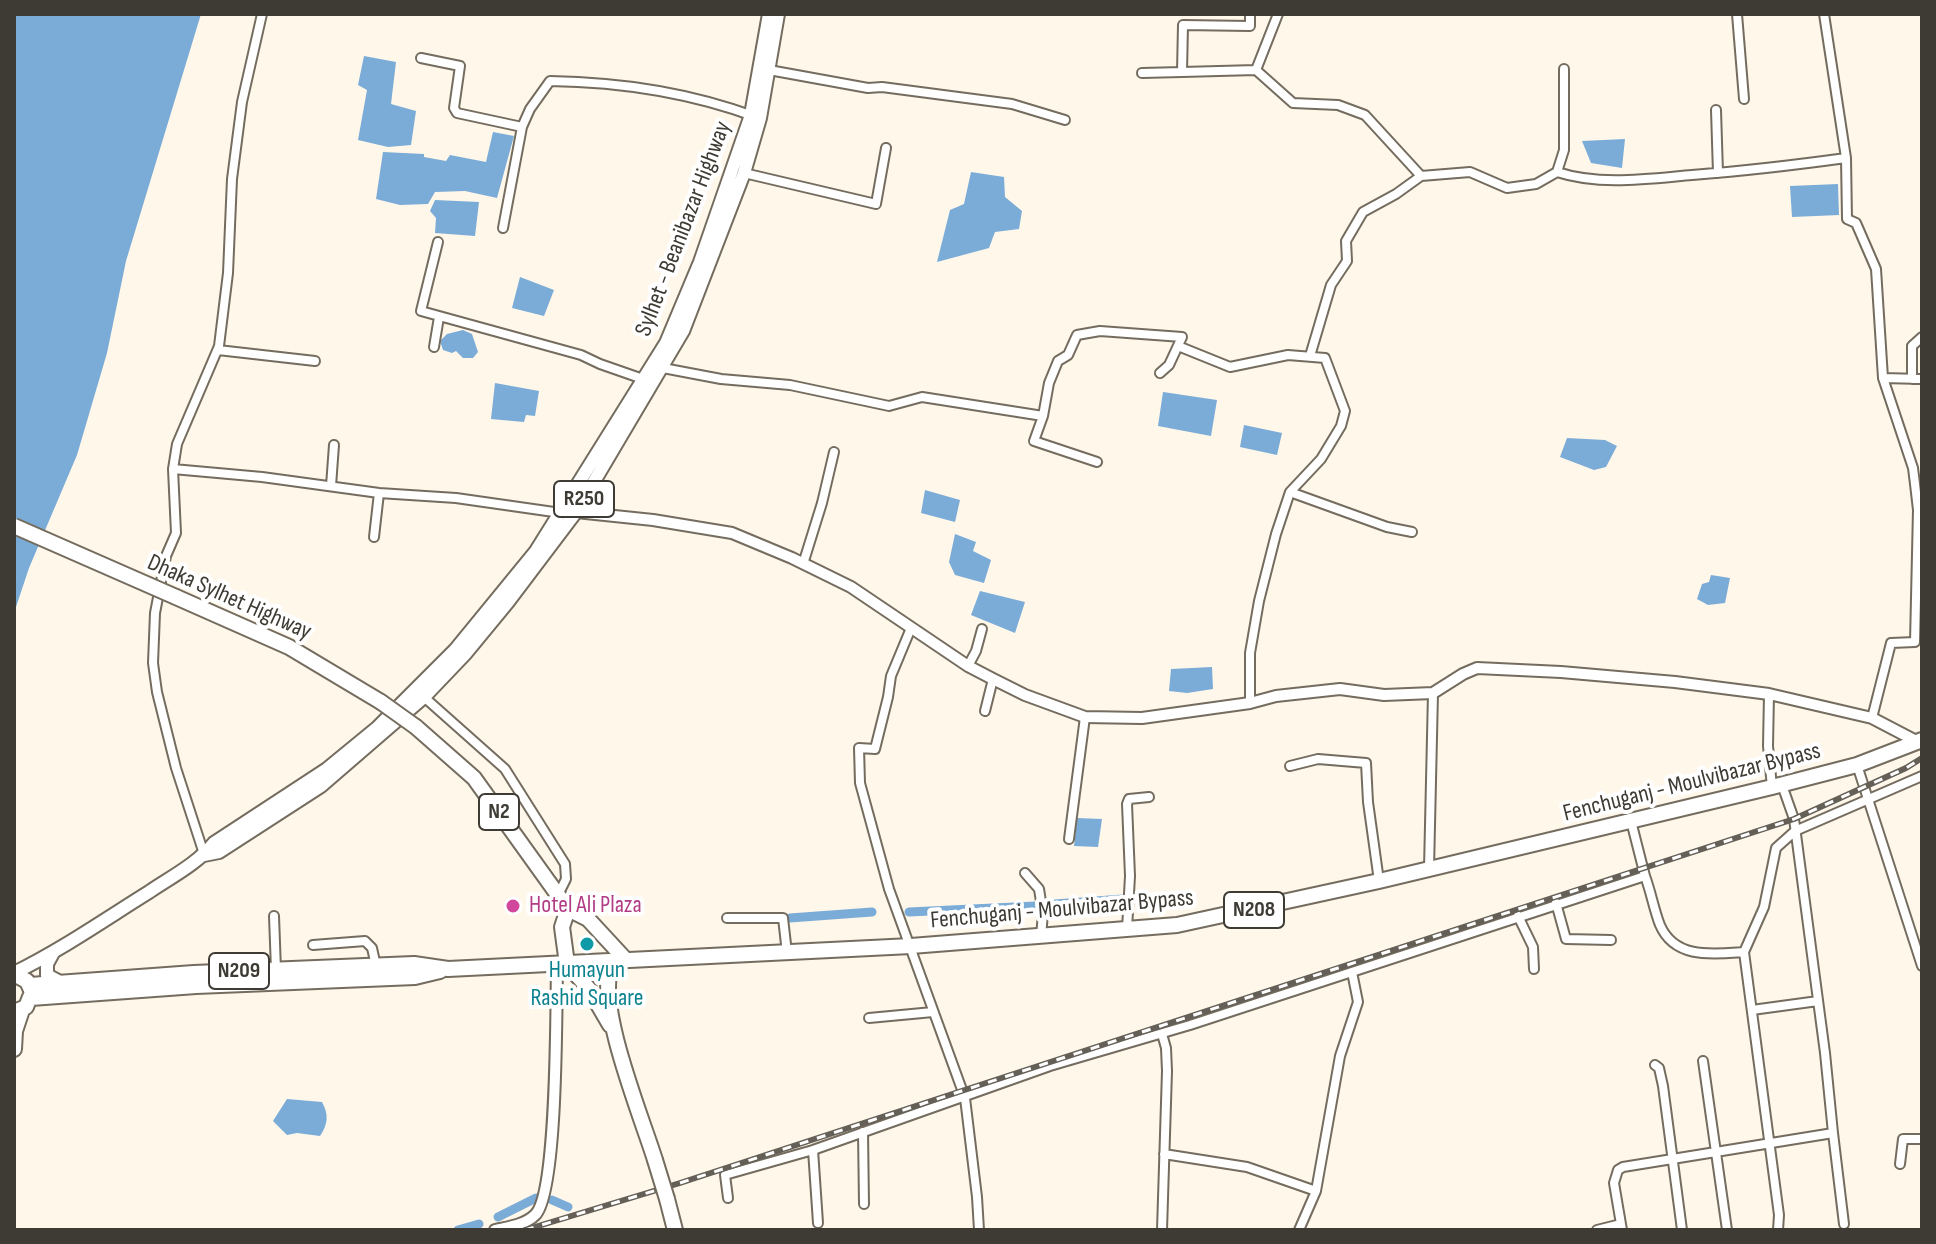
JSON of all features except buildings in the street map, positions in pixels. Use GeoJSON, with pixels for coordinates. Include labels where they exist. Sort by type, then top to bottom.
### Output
{"type":"FeatureCollection","features":[{"type":"Feature","properties":{"kind":"highway","name":"Dhaka Sylhet Highway"},"geometry":{"type":"LineString","coordinates":[[14,526],[289,647],[381,702],[416,727],[474,778],[559,893]]}},
{"type":"Feature","properties":{"kind":"highway","name":"Fenchuganj - Moulvibazar Bypass"},"geometry":{"type":"LineString","coordinates":[[562,964],[787,954],[1177,925],[1379,881],[1777,786],[1857,765],[1920,741]]}},
{"type":"Feature","properties":{"kind":"highway","name":"N2"},"geometry":{"type":"LineString","coordinates":[[559,893],[568,909],[588,919],[625,959]]}},
{"type":"Feature","properties":{"kind":"highway"},"geometry":{"type":"LineString","coordinates":[[568,909],[562,927],[562,964],[589,989],[615,1033]]}},
{"type":"Feature","properties":{"kind":"highway"},"geometry":{"type":"LineString","coordinates":[[625,959],[611,968],[608,975],[615,1033],[675,1230]]}},
{"type":"Feature","properties":{"kind":"highway","name":"N209"},"geometry":{"type":"LineString","coordinates":[[31,992],[60,982],[276,970],[414,964],[448,969],[562,964]]}},
{"type":"Feature","properties":{"kind":"highway","name":"N209"},"geometry":{"type":"LineString","coordinates":[[31,992],[415,977],[448,969]]}},
{"type":"Feature","properties":{"kind":"highway"},"geometry":{"type":"LineString","coordinates":[[14,974],[23,977],[31,992],[18,1011],[14,1049]]}},
{"type":"Feature","properties":{"kind":"main road","name":"Sylhet - Beanibazar Highway"},"geometry":{"type":"LineString","coordinates":[[204,855],[214,843],[327,769],[377,728],[455,650],[501,596],[560,513],[666,343],[700,262],[756,117],[769,14]]}},
{"type":"Feature","properties":{"kind":"main road","name":"Sylhet - Beanibazar Highway"},"geometry":{"type":"LineString","coordinates":[[204,855],[219,852],[321,786],[424,697],[483,633],[576,512],[683,331],[744,173],[769,70],[778,14]]}},
{"type":"Feature","properties":{"kind":"main road","name":"R250"},"geometry":{"type":"LineString","coordinates":[[14,974],[53,953],[204,855]]}},
{"type":"Feature","properties":{"kind":"main road","name":"R250"},"geometry":{"type":"LineString","coordinates":[[31,992],[38,970],[53,953]]}},
{"type":"Feature","properties":{"kind":"main road"},"geometry":{"type":"LineString","coordinates":[[53,953],[47,964],[47,975],[60,982]]}},
{"type":"Feature","properties":{"kind":"street"},"geometry":{"type":"LineString","coordinates":[[204,855],[172,754],[157,692],[153,663],[155,613],[160,579],[176,533],[173,469],[177,444],[218,350],[228,273],[232,179],[240,118],[262,14]]}},
{"type":"Feature","properties":{"kind":"street"},"geometry":{"type":"LineString","coordinates":[[1182,72],[1183,25],[1250,26],[1250,14]]}},
{"type":"Feature","properties":{"kind":"street"},"geometry":{"type":"LineString","coordinates":[[1256,70],[1278,14]]}},
{"type":"Feature","properties":{"kind":"street"},"geometry":{"type":"LineString","coordinates":[[1737,14],[1744,99]]}},
{"type":"Feature","properties":{"kind":"street"},"geometry":{"type":"LineString","coordinates":[[1824,14],[1846,158],[1847,219],[1857,225],[1876,269],[1883,378],[1892,412],[1919,483],[1915,642],[1891,643],[1872,718]]}},
{"type":"Feature","properties":{"kind":"street"},"geometry":{"type":"LineString","coordinates":[[421,58],[460,66],[454,108],[457,113],[522,127]]}},
{"type":"Feature","properties":{"kind":"street"},"geometry":{"type":"LineString","coordinates":[[1310,356],[1331,285],[1347,261],[1346,241],[1363,212],[1421,176],[1470,172],[1507,188],[1536,184],[1557,172],[1564,150],[1564,69]]}},
{"type":"Feature","properties":{"kind":"street"},"geometry":{"type":"LineString","coordinates":[[769,70],[868,88],[882,87],[1012,104],[1065,120]]}},
{"type":"Feature","properties":{"kind":"street"},"geometry":{"type":"LineString","coordinates":[[1142,73],[1256,70],[1293,103],[1338,105],[1365,115],[1421,176]]}},
{"type":"Feature","properties":{"kind":"street"},"geometry":{"type":"LineString","coordinates":[[503,228],[522,127],[530,109],[550,81],[595,82],[632,88],[712,102],[756,117]]}},
{"type":"Feature","properties":{"kind":"street"},"geometry":{"type":"LineString","coordinates":[[1716,110],[1718,173]]}},
{"type":"Feature","properties":{"kind":"street"},"geometry":{"type":"LineString","coordinates":[[744,173],[876,204],[886,148]]}},
{"type":"Feature","properties":{"kind":"street"},"geometry":{"type":"LineString","coordinates":[[1557,172],[1580,179],[1641,180],[1846,158]]}},
{"type":"Feature","properties":{"kind":"street"},"geometry":{"type":"LineString","coordinates":[[438,242],[420,309],[439,317],[581,355],[643,379]]}},
{"type":"Feature","properties":{"kind":"street"},"geometry":{"type":"LineString","coordinates":[[434,347],[439,317]]}},
{"type":"Feature","properties":{"kind":"street"},"geometry":{"type":"LineString","coordinates":[[1097,462],[1034,441],[1058,361],[1068,355],[1077,335],[1100,331],[1182,337],[1169,365],[1160,373]]}},
{"type":"Feature","properties":{"kind":"street"},"geometry":{"type":"LineString","coordinates":[[1883,378],[1917,379],[1912,346],[1922,337]]}},
{"type":"Feature","properties":{"kind":"street"},"geometry":{"type":"LineString","coordinates":[[1178,346],[1230,367],[1288,355],[1325,358],[1345,411],[1341,426],[1321,459],[1290,492],[1259,601],[1250,653],[1250,703]]}},
{"type":"Feature","properties":{"kind":"street"},"geometry":{"type":"LineString","coordinates":[[218,350],[315,361]]}},
{"type":"Feature","properties":{"kind":"street"},"geometry":{"type":"LineString","coordinates":[[663,368],[721,379],[790,385],[889,406],[922,397],[1043,416]]}},
{"type":"Feature","properties":{"kind":"street"},"geometry":{"type":"LineString","coordinates":[[331,486],[334,445]]}},
{"type":"Feature","properties":{"kind":"street"},"geometry":{"type":"LineString","coordinates":[[803,564],[834,452]]}},
{"type":"Feature","properties":{"kind":"street"},"geometry":{"type":"LineString","coordinates":[[173,469],[379,493],[456,498],[560,513],[653,520],[732,533],[851,587],[968,666],[1085,717],[1142,718],[1340,689],[1384,695],[1433,693],[1477,668],[1647,679],[1769,694],[1872,718],[1920,741]]}},
{"type":"Feature","properties":{"kind":"street"},"geometry":{"type":"LineString","coordinates":[[1290,492],[1387,527],[1412,532]]}},
{"type":"Feature","properties":{"kind":"street"},"geometry":{"type":"LineString","coordinates":[[374,537],[379,493]]}},
{"type":"Feature","properties":{"kind":"street"},"geometry":{"type":"LineString","coordinates":[[911,628],[891,676],[875,749],[859,748],[860,783],[889,889],[965,1098],[979,1230]]}},
{"type":"Feature","properties":{"kind":"street"},"geometry":{"type":"LineString","coordinates":[[968,666],[982,629]]}},
{"type":"Feature","properties":{"kind":"street"},"geometry":{"type":"LineString","coordinates":[[985,711],[993,679]]}},
{"type":"Feature","properties":{"kind":"street"},"geometry":{"type":"LineString","coordinates":[[1429,869],[1433,693]]}},
{"type":"Feature","properties":{"kind":"street"},"geometry":{"type":"LineString","coordinates":[[1769,694],[1767,735],[1777,786],[1794,819],[1844,1224]]}},
{"type":"Feature","properties":{"kind":"street"},"geometry":{"type":"LineString","coordinates":[[424,697],[505,769],[565,864],[566,879],[559,893]]}},
{"type":"Feature","properties":{"kind":"street"},"geometry":{"type":"LineString","coordinates":[[1069,839],[1085,717]]}},
{"type":"Feature","properties":{"kind":"street"},"geometry":{"type":"LineString","coordinates":[[1290,766],[1318,759],[1366,763],[1379,881]]}},
{"type":"Feature","properties":{"kind":"street"},"geometry":{"type":"LineString","coordinates":[[1857,765],[1922,966]]}},
{"type":"Feature","properties":{"kind":"street"},"geometry":{"type":"LineString","coordinates":[[1778,1230],[1779,1215],[1744,952],[1764,907],[1776,848],[1795,831],[1922,776]]}},
{"type":"Feature","properties":{"kind":"street"},"geometry":{"type":"LineString","coordinates":[[1127,929],[1130,876],[1127,804],[1129,799],[1149,797]]}},
{"type":"Feature","properties":{"kind":"street"},"geometry":{"type":"LineString","coordinates":[[1631,821],[1660,926],[1670,940],[1684,950],[1704,954],[1744,952]]}},
{"type":"Feature","properties":{"kind":"street"},"geometry":{"type":"LineString","coordinates":[[1025,873],[1039,889],[1043,914],[1041,936]]}},
{"type":"Feature","properties":{"kind":"street"},"geometry":{"type":"LineString","coordinates":[[728,1198],[725,1175],[813,1150],[1050,1066],[1162,1034],[1645,876]]}},
{"type":"Feature","properties":{"kind":"street"},"geometry":{"type":"LineString","coordinates":[[1556,903],[1566,939],[1611,940]]}},
{"type":"Feature","properties":{"kind":"street"},"geometry":{"type":"LineString","coordinates":[[274,916],[276,970]]}},
{"type":"Feature","properties":{"kind":"street"},"geometry":{"type":"LineString","coordinates":[[1518,916],[1533,947],[1534,969]]}},
{"type":"Feature","properties":{"kind":"street"},"geometry":{"type":"LineString","coordinates":[[727,918],[783,918],[787,954]]}},
{"type":"Feature","properties":{"kind":"street"},"geometry":{"type":"LineString","coordinates":[[313,945],[365,941],[372,948],[376,966]]}},
{"type":"Feature","properties":{"kind":"street"},"geometry":{"type":"LineString","coordinates":[[495,1230],[523,1222],[536,1214],[545,1194],[562,964]]}},
{"type":"Feature","properties":{"kind":"street"},"geometry":{"type":"LineString","coordinates":[[1299,1230],[1316,1191],[1340,1056],[1358,1002],[1352,972]]}},
{"type":"Feature","properties":{"kind":"street"},"geometry":{"type":"LineString","coordinates":[[1752,1010],[1818,1001]]}},
{"type":"Feature","properties":{"kind":"street"},"geometry":{"type":"LineString","coordinates":[[869,1018],[933,1012]]}},
{"type":"Feature","properties":{"kind":"street"},"geometry":{"type":"LineString","coordinates":[[1162,1034],[1167,1071],[1162,1230]]}},
{"type":"Feature","properties":{"kind":"street"},"geometry":{"type":"LineString","coordinates":[[1703,1061],[1727,1230]]}},
{"type":"Feature","properties":{"kind":"street"},"geometry":{"type":"LineString","coordinates":[[1655,1065],[1659,1068],[1663,1086],[1682,1230]]}},
{"type":"Feature","properties":{"kind":"street"},"geometry":{"type":"LineString","coordinates":[[863,1132],[864,1204]]}},
{"type":"Feature","properties":{"kind":"street"},"geometry":{"type":"LineString","coordinates":[[1597,1230],[1621,1227],[1614,1183],[1618,1170],[1833,1133]]}},
{"type":"Feature","properties":{"kind":"street"},"geometry":{"type":"LineString","coordinates":[[1900,1164],[1903,1139],[1922,1139]]}},
{"type":"Feature","properties":{"kind":"street"},"geometry":{"type":"LineString","coordinates":[[813,1150],[818,1223]]}},
{"type":"Feature","properties":{"kind":"street"},"geometry":{"type":"LineString","coordinates":[[1164,1154],[1247,1167],[1316,1191]]}},
{"type":"Feature","properties":{"kind":"water"},"geometry":{"type":"Polygon","coordinates":[[[14,14],[201,14],[126,261],[107,353],[77,455],[29,568],[14,613],[14,14]]]}},
{"type":"Feature","properties":{"kind":"water"},"geometry":{"type":"Polygon","coordinates":[[[364,56],[396,62],[391,104],[416,111],[411,145],[388,147],[358,140],[367,90],[358,85],[364,56]]]}},
{"type":"Feature","properties":{"kind":"water"},"geometry":{"type":"Polygon","coordinates":[[[493,132],[514,136],[497,198],[465,191],[435,192],[428,204],[400,205],[376,199],[383,152],[424,154],[424,157],[446,161],[450,155],[486,162],[493,132]]]}},
{"type":"Feature","properties":{"kind":"water"},"geometry":{"type":"Polygon","coordinates":[[[1625,139],[1622,168],[1591,163],[1582,141],[1625,139]]]}},
{"type":"Feature","properties":{"kind":"water"},"geometry":{"type":"Polygon","coordinates":[[[971,172],[1004,177],[1005,197],[1022,211],[1019,229],[995,232],[989,248],[937,262],[950,210],[964,204],[971,172]]]}},
{"type":"Feature","properties":{"kind":"water"},"geometry":{"type":"Polygon","coordinates":[[[1838,184],[1839,215],[1792,217],[1790,186],[1838,184]]]}},
{"type":"Feature","properties":{"kind":"water"},"geometry":{"type":"Polygon","coordinates":[[[435,200],[479,202],[475,236],[435,233],[436,218],[430,211],[435,200]]]}},
{"type":"Feature","properties":{"kind":"water"},"geometry":{"type":"Polygon","coordinates":[[[520,277],[554,290],[544,316],[512,308],[520,277]]]}},
{"type":"Feature","properties":{"kind":"water"},"geometry":{"type":"Polygon","coordinates":[[[463,330],[472,334],[478,352],[473,358],[463,358],[456,351],[443,350],[440,341],[447,334],[463,330]]]}},
{"type":"Feature","properties":{"kind":"water"},"geometry":{"type":"Polygon","coordinates":[[[495,383],[539,391],[535,416],[526,415],[524,422],[491,419],[495,383]]]}},
{"type":"Feature","properties":{"kind":"water"},"geometry":{"type":"Polygon","coordinates":[[[1163,392],[1217,400],[1211,436],[1158,426],[1163,392]]]}},
{"type":"Feature","properties":{"kind":"water"},"geometry":{"type":"Polygon","coordinates":[[[1244,425],[1282,433],[1277,455],[1240,447],[1244,425]]]}},
{"type":"Feature","properties":{"kind":"water"},"geometry":{"type":"Polygon","coordinates":[[[1567,438],[1605,440],[1617,446],[1606,467],[1594,470],[1560,457],[1567,438]]]}},
{"type":"Feature","properties":{"kind":"water"},"geometry":{"type":"Polygon","coordinates":[[[925,490],[960,500],[955,522],[921,513],[925,490]]]}},
{"type":"Feature","properties":{"kind":"water"},"geometry":{"type":"Polygon","coordinates":[[[955,534],[976,542],[973,551],[991,560],[984,583],[955,575],[949,562],[955,534]]]}},
{"type":"Feature","properties":{"kind":"water"},"geometry":{"type":"Polygon","coordinates":[[[1711,575],[1730,578],[1725,603],[1708,605],[1697,599],[1702,584],[1709,582],[1711,575]]]}},
{"type":"Feature","properties":{"kind":"water"},"geometry":{"type":"Polygon","coordinates":[[[980,591],[1025,602],[1015,633],[971,615],[980,591]]]}},
{"type":"Feature","properties":{"kind":"water"},"geometry":{"type":"Polygon","coordinates":[[[1212,667],[1213,689],[1187,693],[1169,691],[1171,669],[1212,667]]]}},
{"type":"Feature","properties":{"kind":"water"},"geometry":{"type":"Polygon","coordinates":[[[1077,818],[1102,819],[1098,847],[1074,846],[1077,818]]]}},
{"type":"Feature","properties":{"kind":"water"},"geometry":{"type":"Polygon","coordinates":[[[287,1099],[322,1102],[327,1119],[320,1136],[287,1135],[273,1121],[287,1099]]]}},
{"type":"Feature","properties":{"kind":"waterway"},"geometry":{"type":"LineString","coordinates":[[1055,904],[1123,899]]}},
{"type":"Feature","properties":{"kind":"waterway"},"geometry":{"type":"LineString","coordinates":[[909,912],[1036,906]]}},
{"type":"Feature","properties":{"kind":"waterway"},"geometry":{"type":"LineString","coordinates":[[790,918],[872,912]]}},
{"type":"Feature","properties":{"kind":"waterway"},"geometry":{"type":"LineString","coordinates":[[498,1217],[536,1198]]}},
{"type":"Feature","properties":{"kind":"waterway"},"geometry":{"type":"LineString","coordinates":[[552,1200],[568,1207]]}},
{"type":"Feature","properties":{"kind":"waterway"},"geometry":{"type":"LineString","coordinates":[[458,1230],[479,1224]]}},
{"type":"Feature","properties":{"kind":"railway"},"geometry":{"type":"LineString","coordinates":[[525,1230],[680,1183],[1794,819],[1922,758]]}},
{"type":"Feature","properties":{"kind":"place","name":"Hotel Ali Plaza"},"geometry":{"type":"Point","coordinates":[513,906]}},
{"type":"Feature","properties":{"kind":"place","name":"Humayun Rashid Square"},"geometry":{"type":"Point","coordinates":[587,944]}}]}
